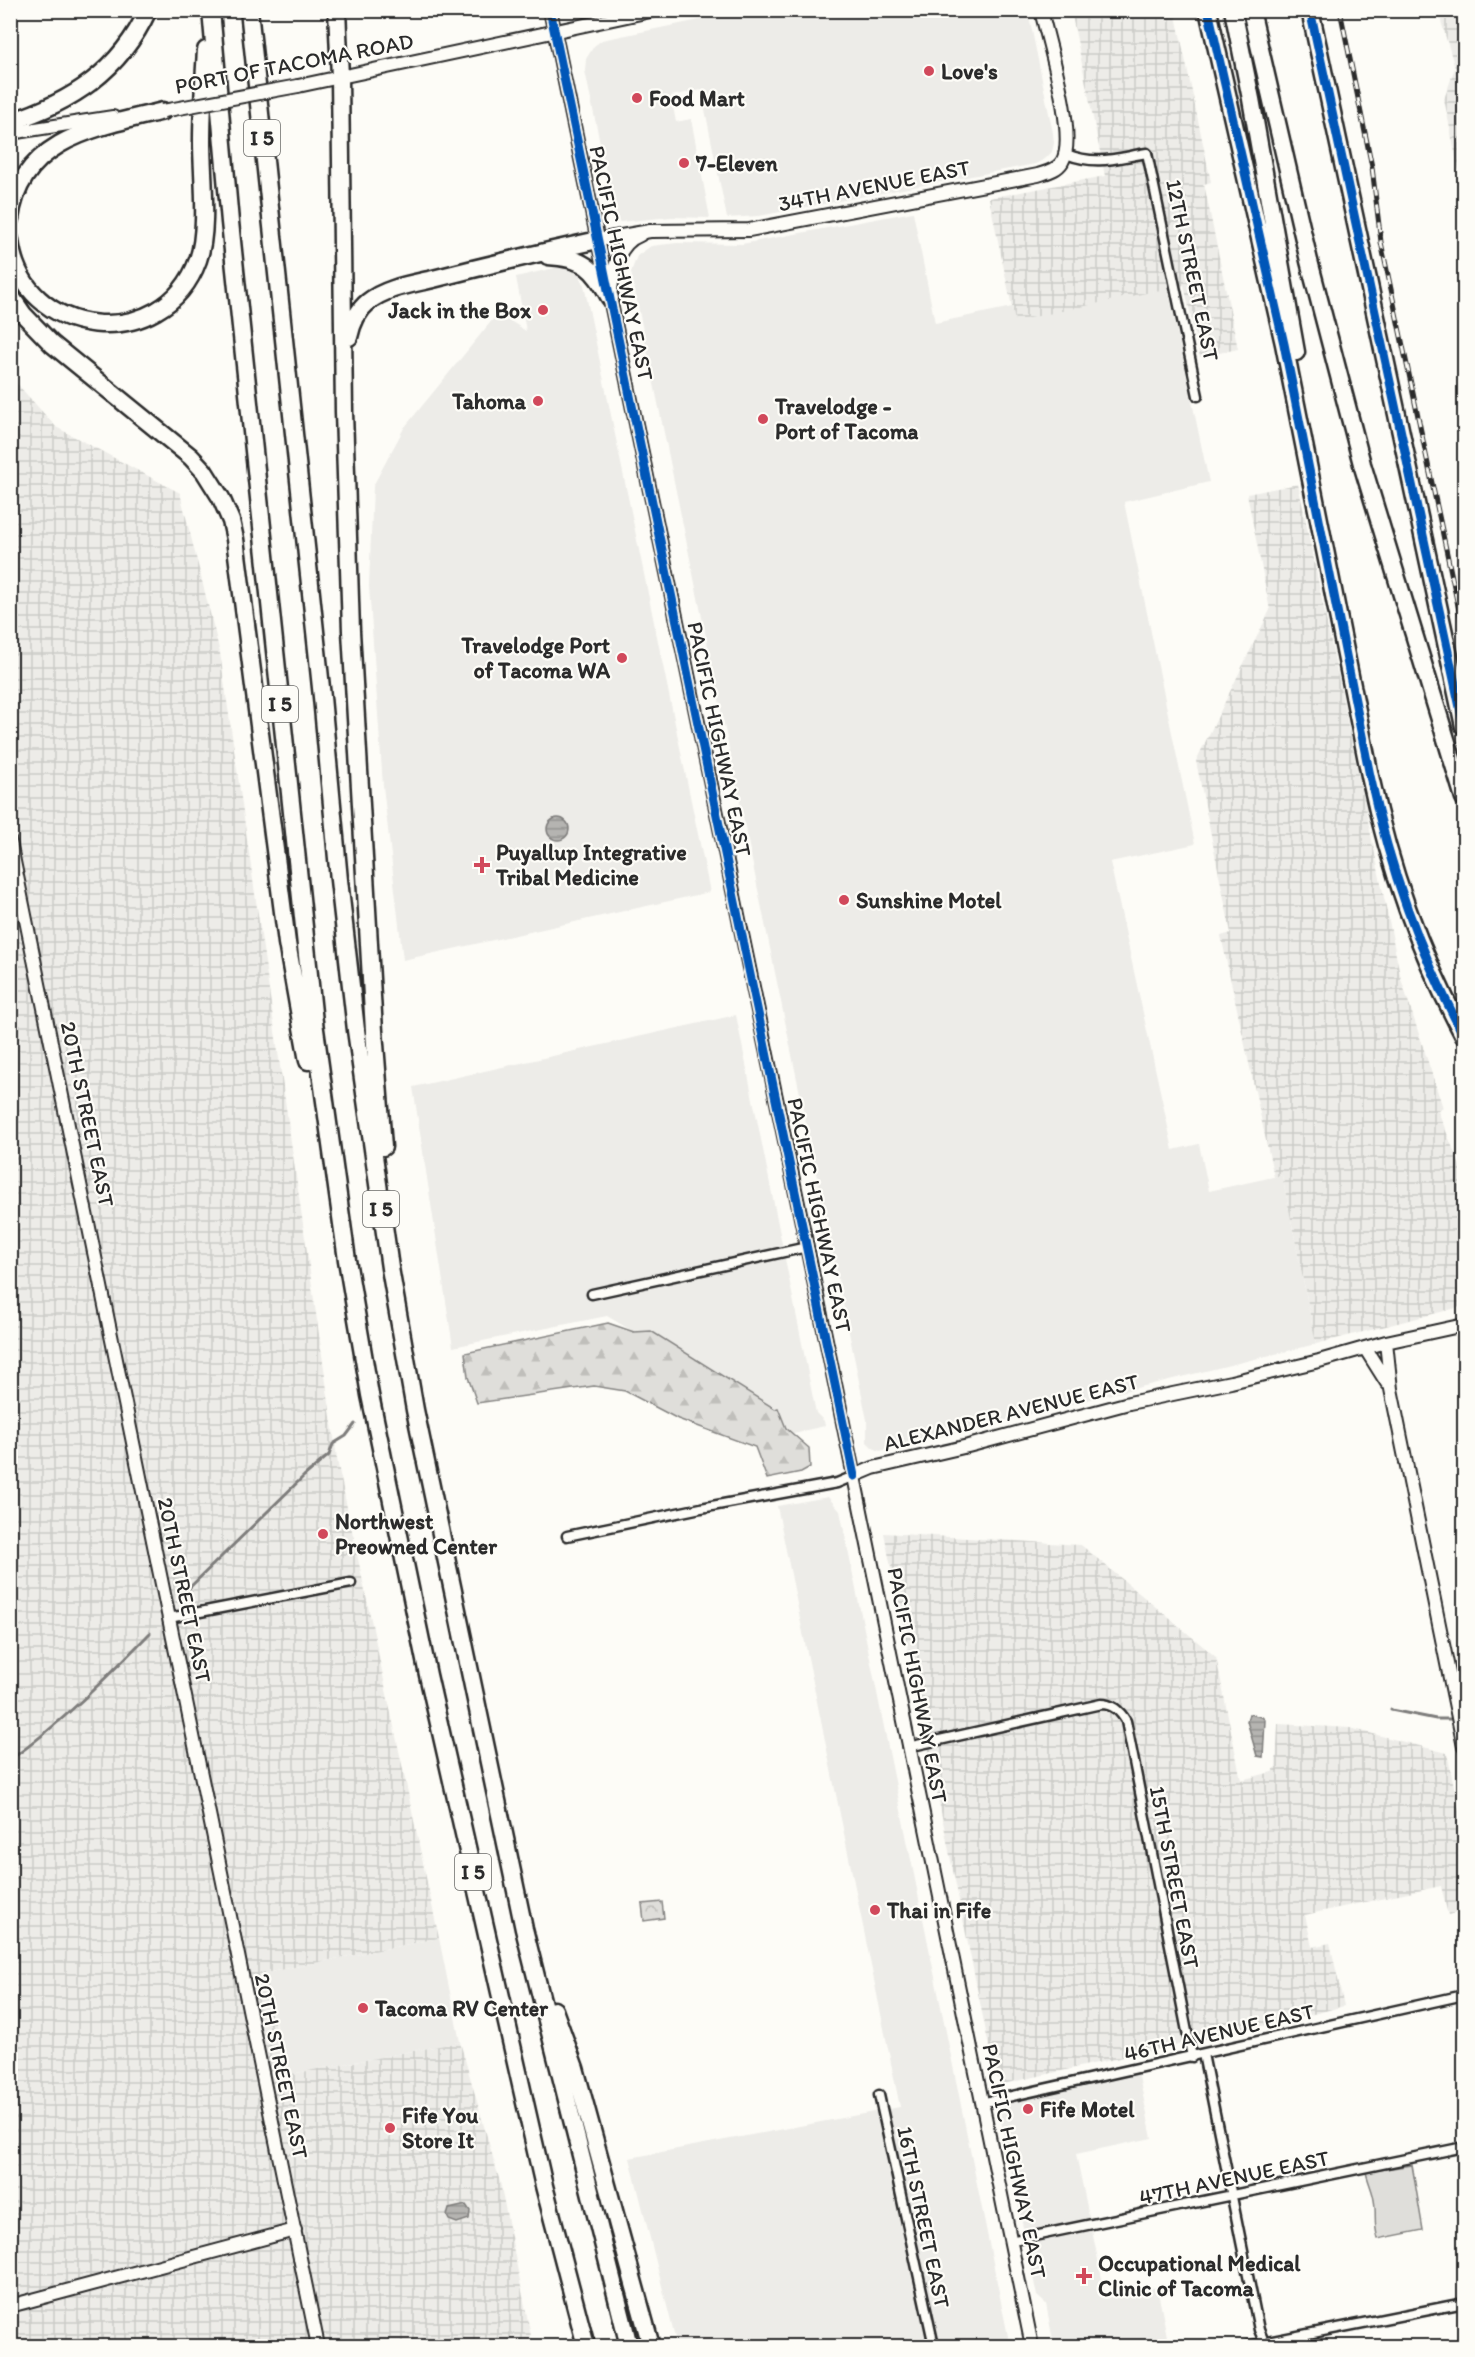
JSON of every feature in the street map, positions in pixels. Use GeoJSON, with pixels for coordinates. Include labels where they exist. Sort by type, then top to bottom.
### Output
{"type":"FeatureCollection","features":[{"type":"Feature","properties":{"kind":"highway"},"geometry":{"type":"LineString","coordinates":[[10,122],[42,112],[63,102],[103,73],[135,36],[148,10]]}},
{"type":"Feature","properties":{"kind":"highway"},"geometry":{"type":"LineString","coordinates":[[10,240],[18,272],[35,295],[67,317],[84,323],[114,325],[134,320],[152,314],[175,296],[188,280],[198,260],[203,235],[202,129],[209,10]]}},
{"type":"Feature","properties":{"kind":"highway","name":"I 5"},"geometry":{"type":"LineString","coordinates":[[209,10],[311,998],[326,1117],[370,1395],[428,1675],[543,2182],[586,2346]]}},
{"type":"Feature","properties":{"kind":"highway","name":"I 5"},"geometry":{"type":"LineString","coordinates":[[249,10],[322,697],[340,892],[374,1160],[395,1295],[415,1410],[524,1929],[629,2346]]}},
{"type":"Feature","properties":{"kind":"highway"},"geometry":{"type":"LineString","coordinates":[[338,10],[352,643],[374,1031],[395,1295]]}},
{"type":"Feature","properties":{"kind":"highway"},"geometry":{"type":"LineString","coordinates":[[1208,10],[1284,344],[1372,785],[1392,866],[1420,945],[1464,1036]]}},
{"type":"Feature","properties":{"kind":"highway"},"geometry":{"type":"LineString","coordinates":[[1233,10],[1287,298],[1340,620]]}},
{"type":"Feature","properties":{"kind":"highway"},"geometry":{"type":"LineString","coordinates":[[1251,10],[1309,261],[1362,464],[1464,798]]}},
{"type":"Feature","properties":{"kind":"highway"},"geometry":{"type":"LineString","coordinates":[[1310,10],[1464,726]]}},
{"type":"Feature","properties":{"kind":"highway"},"geometry":{"type":"LineString","coordinates":[[10,219],[19,185],[34,164],[48,151],[92,129],[163,111]]}},
{"type":"Feature","properties":{"kind":"highway"},"geometry":{"type":"LineString","coordinates":[[344,358],[356,316],[371,300],[403,287],[526,255],[598,240]]}},
{"type":"Feature","properties":{"kind":"highway"},"geometry":{"type":"LineString","coordinates":[[526,255],[567,257],[579,261],[591,268],[610,298]]}},
{"type":"Feature","properties":{"kind":"highway"},"geometry":{"type":"LineString","coordinates":[[10,295],[23,314],[52,344],[191,457],[204,471],[217,491],[231,521],[242,583],[287,943],[308,1059],[326,1117]]}},
{"type":"Feature","properties":{"kind":"highway"},"geometry":{"type":"LineString","coordinates":[[524,1929],[575,2068],[651,2346]]}},
{"type":"Feature","properties":{"kind":"main road","name":"PACIFIC HIGHWAY EAST"},"geometry":{"type":"LineString","coordinates":[[550,10],[1032,2346]]}},
{"type":"Feature","properties":{"kind":"main road","name":"PORT OF TACOMA ROAD"},"geometry":{"type":"LineString","coordinates":[[10,133],[163,111],[298,86],[655,10]]}},
{"type":"Feature","properties":{"kind":"main road"},"geometry":{"type":"LineString","coordinates":[[1041,10],[1066,123],[1068,143],[1066,154]]}},
{"type":"Feature","properties":{"kind":"main road","name":"34TH AVENUE EAST"},"geometry":{"type":"LineString","coordinates":[[598,240],[676,229],[734,231],[821,217],[1038,175],[1052,171],[1061,164],[1066,154]]}},
{"type":"Feature","properties":{"kind":"main road"},"geometry":{"type":"LineString","coordinates":[[610,298],[612,280],[620,253],[635,236],[650,231]]}},
{"type":"Feature","properties":{"kind":"main road","name":"20TH STREET EAST"},"geometry":{"type":"LineString","coordinates":[[10,842],[318,2346]]}},
{"type":"Feature","properties":{"kind":"main road","name":"ALEXANDER AVENUE EAST"},"geometry":{"type":"LineString","coordinates":[[854,1476],[873,1468],[968,1446],[1129,1403],[1231,1382],[1386,1342],[1464,1325]]}},
{"type":"Feature","properties":{"kind":"main road"},"geometry":{"type":"LineString","coordinates":[[1386,1342],[1391,1389],[1464,1747]]}},
{"type":"Feature","properties":{"kind":"main road"},"geometry":{"type":"LineString","coordinates":[[1365,1348],[1391,1389]]}},
{"type":"Feature","properties":{"kind":"main road"},"geometry":{"type":"LineString","coordinates":[[10,2306],[295,2230]]}},
{"type":"Feature","properties":{"kind":"street","name":"12TH STREET EAST"},"geometry":{"type":"LineString","coordinates":[[1066,154],[1084,161],[1098,161],[1147,153],[1198,396]]}},
{"type":"Feature","properties":{"kind":"street"},"geometry":{"type":"LineString","coordinates":[[592,1294],[807,1247]]}},
{"type":"Feature","properties":{"kind":"street","name":"ALEXANDER AVENUE EAST"},"geometry":{"type":"LineString","coordinates":[[567,1536],[734,1501],[826,1485],[854,1476]]}},
{"type":"Feature","properties":{"kind":"street"},"geometry":{"type":"LineString","coordinates":[[169,1618],[351,1583]]}},
{"type":"Feature","properties":{"kind":"street","name":"15TH STREET EAST"},"geometry":{"type":"LineString","coordinates":[[908,1747],[1101,1704],[1115,1708],[1126,1721],[1191,2057]]}},
{"type":"Feature","properties":{"kind":"street","name":"46TH AVENUE EAST"},"geometry":{"type":"LineString","coordinates":[[981,2103],[1464,1995]]}},
{"type":"Feature","properties":{"kind":"street"},"geometry":{"type":"LineString","coordinates":[[1203,2054],[1259,2330],[1265,2345]]}},
{"type":"Feature","properties":{"kind":"street","name":"16TH STREET EAST"},"geometry":{"type":"LineString","coordinates":[[879,2095],[934,2346]]}},
{"type":"Feature","properties":{"kind":"street","name":"47TH AVENUE EAST"},"geometry":{"type":"LineString","coordinates":[[1010,2241],[1464,2147]]}},
{"type":"Feature","properties":{"kind":"street"},"geometry":{"type":"LineString","coordinates":[[1247,2346],[1265,2345],[1464,2303]]}},
{"type":"Feature","properties":{"kind":"shaded area"},"geometry":{"type":"Polygon","coordinates":[[[743,11],[1028,11],[1053,133],[1052,152],[1035,164],[759,216],[727,218],[701,90],[671,96],[676,122],[691,119],[710,218],[671,217],[620,222],[616,220],[585,71],[586,59],[594,46],[602,40],[743,11]]]}},
{"type":"Feature","properties":{"kind":"shaded area"},"geometry":{"type":"Polygon","coordinates":[[[1071,11],[1175,11],[1211,182],[1204,184],[1238,349],[1200,357],[1184,285],[1015,321],[989,198],[1105,176],[1071,11]]]}},
{"type":"Feature","properties":{"kind":"shaded area"},"geometry":{"type":"Polygon","coordinates":[[[1438,11],[1464,11],[1464,197],[1444,99],[1455,68],[1438,11]]]}},
{"type":"Feature","properties":{"kind":"shaded area"},"geometry":{"type":"Polygon","coordinates":[[[913,212],[935,323],[1012,307],[1015,320],[1168,288],[1209,482],[1124,502],[1195,844],[1110,862],[1173,1150],[1199,1144],[1209,1191],[1282,1175],[1316,1344],[880,1451],[867,1442],[867,1420],[631,272],[637,256],[651,246],[677,243],[742,244],[913,212]]]}},
{"type":"Feature","properties":{"kind":"shaded area"},"geometry":{"type":"Polygon","coordinates":[[[567,265],[578,272],[584,285],[710,892],[403,960],[383,786],[369,586],[373,486],[404,428],[498,313],[526,331],[516,277],[567,265]]]}},
{"type":"Feature","properties":{"kind":"shaded area"},"geometry":{"type":"Polygon","coordinates":[[[10,376],[56,427],[180,493],[220,653],[338,1465],[439,1938],[265,1973],[287,2090],[286,2075],[460,2042],[500,2182],[533,2346],[11,2346],[10,376]]]}},
{"type":"Feature","properties":{"kind":"shaded area"},"geometry":{"type":"Polygon","coordinates":[[[1298,484],[1401,979],[1443,1108],[1438,1111],[1464,1176],[1464,1306],[1316,1344],[1282,1175],[1274,1177],[1221,936],[1231,933],[1196,761],[1270,610],[1247,494],[1298,484]]]}},
{"type":"Feature","properties":{"kind":"shaded area"},"geometry":{"type":"Polygon","coordinates":[[[558,818],[566,821],[569,829],[566,837],[558,840],[550,837],[547,829],[550,821],[558,818]]]}},
{"type":"Feature","properties":{"kind":"shaded area"},"geometry":{"type":"Polygon","coordinates":[[[736,1015],[816,1413],[824,1421],[825,1426],[784,1435],[778,1408],[775,1409],[651,1331],[634,1332],[607,1316],[453,1347],[413,1087],[736,1015]]]}},
{"type":"Feature","properties":{"kind":"shaded area"},"geometry":{"type":"Polygon","coordinates":[[[828,1497],[840,1511],[1010,2346],[677,2346],[630,2158],[900,2107],[777,1506],[828,1497]]]}},
{"type":"Feature","properties":{"kind":"shaded area"},"geometry":{"type":"Polygon","coordinates":[[[884,1533],[1081,1545],[1216,1657],[1241,1780],[1272,1772],[1276,1767],[1278,1724],[1350,1728],[1447,1753],[1464,1836],[1464,1911],[1448,1915],[1441,1886],[1305,1915],[1312,1947],[1330,1943],[1344,2006],[1003,2084],[995,2076],[884,1533]]]}},
{"type":"Feature","properties":{"kind":"shaded area"},"geometry":{"type":"Polygon","coordinates":[[[1249,1714],[1265,1720],[1263,1757],[1257,1756],[1247,1721],[1249,1714]]]}},
{"type":"Feature","properties":{"kind":"shaded area","name":"Tacoma RV Center"},"geometry":{"type":"Polygon","coordinates":[[[439,1938],[460,2042],[286,2075],[265,1973],[439,1938]]]}},
{"type":"Feature","properties":{"kind":"shaded area"},"geometry":{"type":"Polygon","coordinates":[[[1138,2072],[1152,2138],[1076,2154],[1106,2298],[1157,2287],[1169,2346],[1054,2346],[1046,2304],[1037,2296],[1001,2111],[1007,2102],[1138,2072]]]}},
{"type":"Feature","properties":{"kind":"shaded area"},"geometry":{"type":"Polygon","coordinates":[[[466,2205],[470,2211],[469,2219],[457,2223],[449,2220],[447,2216],[449,2209],[466,2205]]]}},
{"type":"Feature","properties":{"kind":"green space"},"geometry":{"type":"Polygon","coordinates":[[[608,1323],[634,1332],[651,1331],[775,1409],[778,1408],[786,1428],[809,1448],[810,1467],[801,1472],[767,1479],[755,1447],[678,1419],[625,1391],[594,1386],[477,1403],[468,1377],[465,1353],[608,1323]]]}},
{"type":"Feature","properties":{"kind":"green space"},"geometry":{"type":"Polygon","coordinates":[[[662,1902],[664,1918],[644,1921],[642,1904],[662,1902]]]}},
{"type":"Feature","properties":{"kind":"green space"},"geometry":{"type":"Polygon","coordinates":[[[1412,2165],[1423,2230],[1378,2239],[1373,2197],[1366,2172],[1412,2165]]]}},
{"type":"Feature","properties":{"kind":"waterway"},"geometry":{"type":"LineString","coordinates":[[184,1593],[304,1476],[329,1455],[333,1444],[346,1436],[355,1424]]}},
{"type":"Feature","properties":{"kind":"waterway"},"geometry":{"type":"LineString","coordinates":[[10,1760],[66,1715],[150,1633]]}},
{"type":"Feature","properties":{"kind":"waterway"},"geometry":{"type":"LineString","coordinates":[[1391,1710],[1436,1719],[1454,1719]]}},
{"type":"Feature","properties":{"kind":"railway"},"geometry":{"type":"LineString","coordinates":[[1340,10],[1372,167],[1381,242],[1464,634]]}},
{"type":"Feature","properties":{"kind":"cycle path"},"geometry":{"type":"LineString","coordinates":[[550,10],[854,1476]]}},
{"type":"Feature","properties":{"kind":"cycle path"},"geometry":{"type":"LineString","coordinates":[[1208,10],[1284,344],[1378,811],[1397,877],[1420,941],[1464,1036]]}},
{"type":"Feature","properties":{"kind":"cycle path"},"geometry":{"type":"LineString","coordinates":[[1310,10],[1464,726]]}},
{"type":"Feature","properties":{"kind":"place","name":"Love's"},"geometry":{"type":"Point","coordinates":[929,71]}},
{"type":"Feature","properties":{"kind":"place","name":"Food Mart"},"geometry":{"type":"Point","coordinates":[637,98]}},
{"type":"Feature","properties":{"kind":"place","name":"7-Eleven"},"geometry":{"type":"Point","coordinates":[684,163]}},
{"type":"Feature","properties":{"kind":"place","name":"Jack in the Box"},"geometry":{"type":"Point","coordinates":[543,310]}},
{"type":"Feature","properties":{"kind":"place","name":"Tahoma"},"geometry":{"type":"Point","coordinates":[538,401]}},
{"type":"Feature","properties":{"kind":"place","name":"Travelodge - Port of Tacoma"},"geometry":{"type":"Point","coordinates":[763,419]}},
{"type":"Feature","properties":{"kind":"place","name":"Travelodge Port of Tacoma WA"},"geometry":{"type":"Point","coordinates":[622,658]}},
{"type":"Feature","properties":{"kind":"place","name":"Puyallup Integrative Tribal Medicine"},"geometry":{"type":"Point","coordinates":[482,865]}},
{"type":"Feature","properties":{"kind":"place","name":"Sunshine Motel"},"geometry":{"type":"Point","coordinates":[844,900]}},
{"type":"Feature","properties":{"kind":"place","name":"Northwest Preowned Center"},"geometry":{"type":"Point","coordinates":[323,1534]}},
{"type":"Feature","properties":{"kind":"place","name":"Thai in Fife"},"geometry":{"type":"Point","coordinates":[875,1910]}},
{"type":"Feature","properties":{"kind":"place","name":"Tacoma RV Center"},"geometry":{"type":"Point","coordinates":[363,2008]}},
{"type":"Feature","properties":{"kind":"place","name":"Fife Motel"},"geometry":{"type":"Point","coordinates":[1028,2109]}},
{"type":"Feature","properties":{"kind":"place","name":"Fife You Store It"},"geometry":{"type":"Point","coordinates":[390,2128]}},
{"type":"Feature","properties":{"kind":"place","name":"Occupational Medical Clinic of Tacoma"},"geometry":{"type":"Point","coordinates":[1084,2276]}}]}
